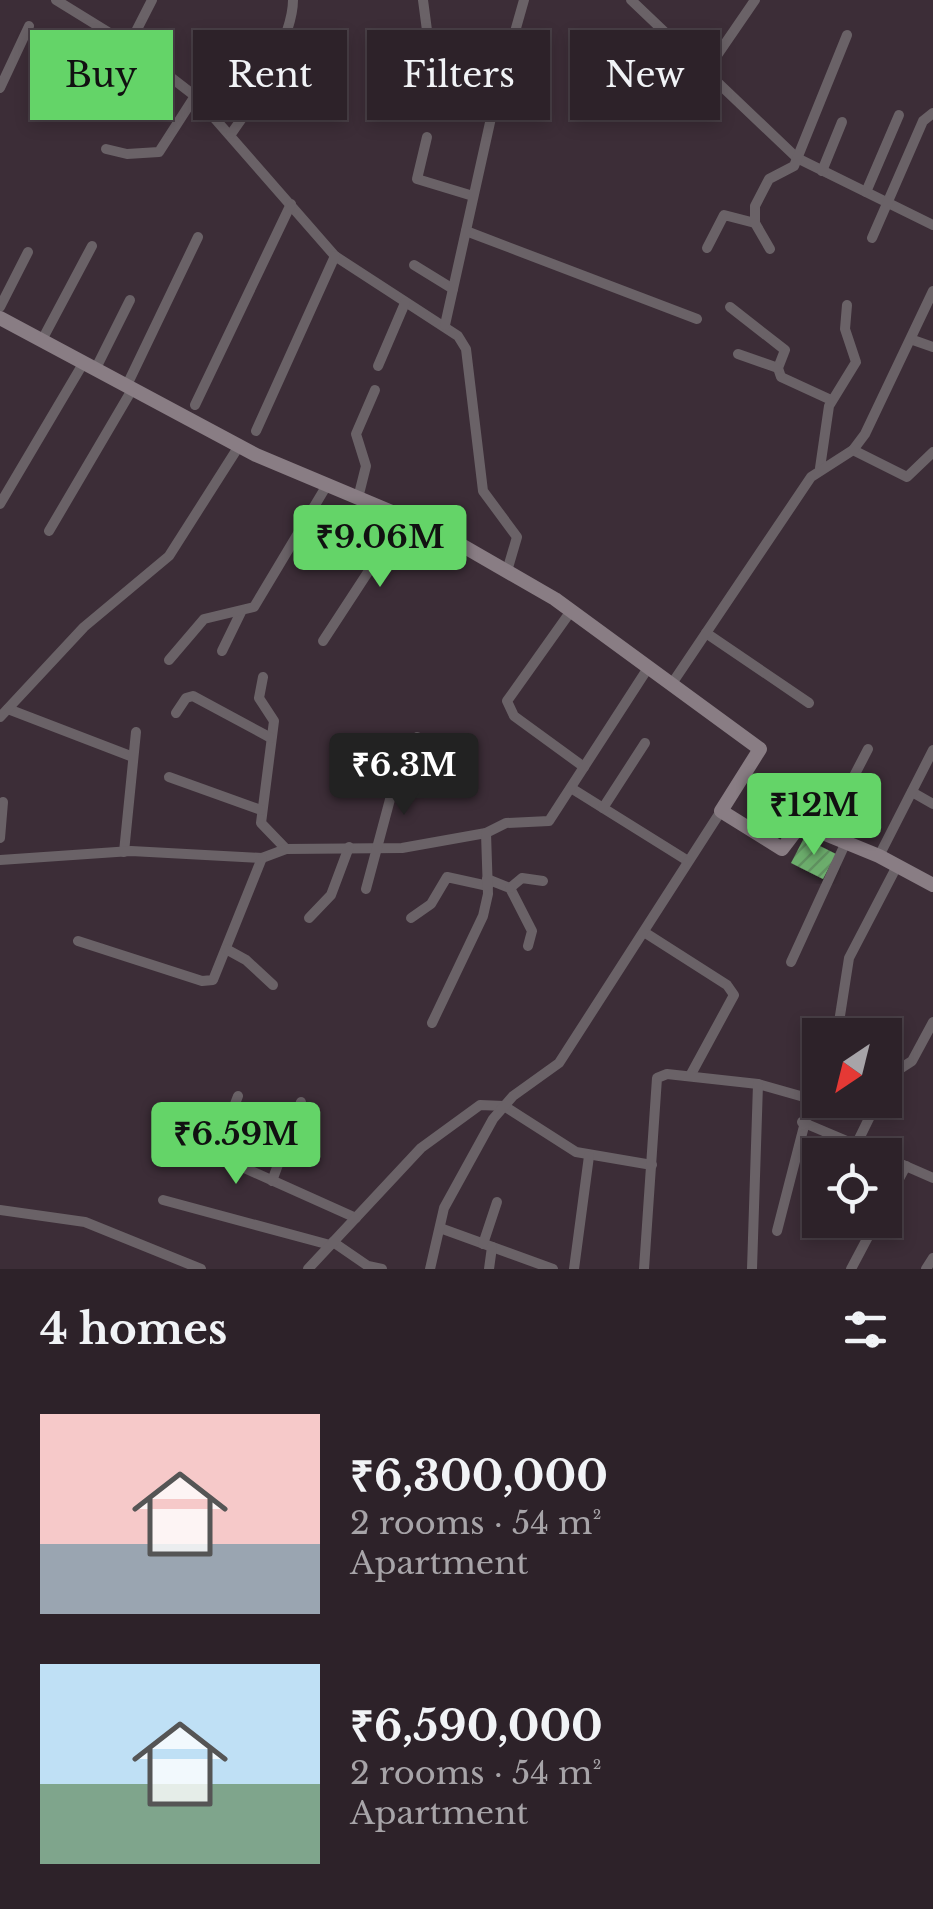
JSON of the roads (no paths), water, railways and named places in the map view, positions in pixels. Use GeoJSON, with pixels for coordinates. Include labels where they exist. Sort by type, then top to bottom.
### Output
{"type":"FeatureCollection","features":[{"type":"Feature","properties":{"kind":"street"},"geometry":{"type":"LineString","coordinates":[[56,0],[104,30]]}},
{"type":"Feature","properties":{"kind":"street"},"geometry":{"type":"LineString","coordinates":[[137,30],[152,0]]}},
{"type":"Feature","properties":{"kind":"street"},"geometry":{"type":"LineString","coordinates":[[231,134],[260,87],[291,16],[292,0]]}},
{"type":"Feature","properties":{"kind":"street"},"geometry":{"type":"LineString","coordinates":[[423,0],[427,30]]}},
{"type":"Feature","properties":{"kind":"street"},"geometry":{"type":"LineString","coordinates":[[515,30],[524,0]]}},
{"type":"Feature","properties":{"kind":"street"},"geometry":{"type":"LineString","coordinates":[[631,0],[664,30]]}},
{"type":"Feature","properties":{"kind":"street"},"geometry":{"type":"LineString","coordinates":[[720,51],[754,0]]}},
{"type":"Feature","properties":{"kind":"street"},"geometry":{"type":"LineString","coordinates":[[0,88],[29,26]]}},
{"type":"Feature","properties":{"kind":"street"},"geometry":{"type":"LineString","coordinates":[[770,249],[755,223],[755,206],[768,179],[792,170],[848,35]]}},
{"type":"Feature","properties":{"kind":"street"},"geometry":{"type":"LineString","coordinates":[[173,79],[193,94]]}},
{"type":"Feature","properties":{"kind":"street"},"geometry":{"type":"LineString","coordinates":[[720,83],[797,158],[933,225]]}},
{"type":"Feature","properties":{"kind":"street"},"geometry":{"type":"LineString","coordinates":[[106,149],[127,154],[159,152],[193,99]]}},
{"type":"Feature","properties":{"kind":"street"},"geometry":{"type":"LineString","coordinates":[[872,238],[891,203],[923,121],[933,113]]}},
{"type":"Feature","properties":{"kind":"street"},"geometry":{"type":"LineString","coordinates":[[866,192],[899,115]]}},
{"type":"Feature","properties":{"kind":"street"},"geometry":{"type":"LineString","coordinates":[[218,120],[335,256],[445,325],[466,348],[483,490],[518,537],[506,571]]}},
{"type":"Feature","properties":{"kind":"street"},"geometry":{"type":"LineString","coordinates":[[445,325],[490,120]]}},
{"type":"Feature","properties":{"kind":"street"},"geometry":{"type":"LineString","coordinates":[[822,171],[842,122]]}},
{"type":"Feature","properties":{"kind":"street"},"geometry":{"type":"LineString","coordinates":[[427,136],[417,179],[473,196]]}},
{"type":"Feature","properties":{"kind":"street"},"geometry":{"type":"LineString","coordinates":[[195,405],[292,204]]}},
{"type":"Feature","properties":{"kind":"street"},"geometry":{"type":"LineString","coordinates":[[707,248],[724,215],[755,223]]}},
{"type":"Feature","properties":{"kind":"street"},"geometry":{"type":"LineString","coordinates":[[466,231],[697,319]]}},
{"type":"Feature","properties":{"kind":"street"},"geometry":{"type":"LineString","coordinates":[[49,531],[130,387],[198,237]]}},
{"type":"Feature","properties":{"kind":"street"},"geometry":{"type":"LineString","coordinates":[[42,340],[92,246]]}},
{"type":"Feature","properties":{"kind":"street"},"geometry":{"type":"LineString","coordinates":[[0,307],[28,252]]}},
{"type":"Feature","properties":{"kind":"street"},"geometry":{"type":"LineString","coordinates":[[256,431],[335,256]]}},
{"type":"Feature","properties":{"kind":"street"},"geometry":{"type":"LineString","coordinates":[[414,265],[453,289]]}},
{"type":"Feature","properties":{"kind":"street"},"geometry":{"type":"LineString","coordinates":[[820,468],[853,450],[932,297]]}},
{"type":"Feature","properties":{"kind":"street"},"geometry":{"type":"LineString","coordinates":[[0,504],[130,300]]}},
{"type":"Feature","properties":{"kind":"street"},"geometry":{"type":"LineString","coordinates":[[378,366],[405,303]]}},
{"type":"Feature","properties":{"kind":"street"},"geometry":{"type":"LineString","coordinates":[[671,684],[820,468],[832,400],[856,362],[845,329],[847,305]]}},
{"type":"Feature","properties":{"kind":"street"},"geometry":{"type":"LineString","coordinates":[[730,308],[782,346],[780,377],[832,400]]}},
{"type":"Feature","properties":{"kind":"street"},"geometry":{"type":"LineString","coordinates":[[0,318],[238,446],[404,517],[506,571],[571,611],[760,748],[560,1063],[504,1106],[444,1208],[430,1269]]}},
{"type":"Feature","properties":{"kind":"street"},"geometry":{"type":"LineString","coordinates":[[913,340],[933,347]]}},
{"type":"Feature","properties":{"kind":"street"},"geometry":{"type":"LineString","coordinates":[[738,354],[778,368]]}},
{"type":"Feature","properties":{"kind":"street"},"geometry":{"type":"LineString","coordinates":[[358,498],[366,466],[356,434],[375,390]]}},
{"type":"Feature","properties":{"kind":"street"},"geometry":{"type":"LineString","coordinates":[[133,757],[4,713],[84,627],[169,556],[238,446]]}},
{"type":"Feature","properties":{"kind":"street"},"geometry":{"type":"LineString","coordinates":[[853,450],[907,477],[933,452]]}},
{"type":"Feature","properties":{"kind":"street"},"geometry":{"type":"LineString","coordinates":[[169,660],[204,620],[254,607],[327,485]]}},
{"type":"Feature","properties":{"kind":"street"},"geometry":{"type":"LineString","coordinates":[[323,641],[404,517]]}},
{"type":"Feature","properties":{"kind":"street"},"geometry":{"type":"LineString","coordinates":[[571,611],[507,702],[514,716],[584,767]]}},
{"type":"Feature","properties":{"kind":"street"},"geometry":{"type":"LineString","coordinates":[[222,651],[241,612]]}},
{"type":"Feature","properties":{"kind":"street"},"geometry":{"type":"LineString","coordinates":[[706,633],[810,703]]}},
{"type":"Feature","properties":{"kind":"street"},"geometry":{"type":"LineString","coordinates":[[0,860],[124,852],[262,858],[286,849],[417,847],[486,833],[506,823],[549,820],[648,668]]}},
{"type":"Feature","properties":{"kind":"street"},"geometry":{"type":"LineString","coordinates":[[263,677],[259,698],[272,716],[261,810],[264,829],[286,849]]}},
{"type":"Feature","properties":{"kind":"street"},"geometry":{"type":"LineString","coordinates":[[176,713],[186,698],[193,696],[271,738]]}},
{"type":"Feature","properties":{"kind":"street"},"geometry":{"type":"LineString","coordinates":[[124,852],[136,732]]}},
{"type":"Feature","properties":{"kind":"street"},"geometry":{"type":"LineString","coordinates":[[366,889],[396,777],[417,737]]}},
{"type":"Feature","properties":{"kind":"street"},"geometry":{"type":"LineString","coordinates":[[603,808],[644,743]]}},
{"type":"Feature","properties":{"kind":"street"},"geometry":{"type":"LineString","coordinates":[[825,832],[868,749]]}},
{"type":"Feature","properties":{"kind":"street"},"geometry":{"type":"LineString","coordinates":[[879,856],[933,750]]}},
{"type":"Feature","properties":{"kind":"street"},"geometry":{"type":"LineString","coordinates":[[169,777],[261,810]]}},
{"type":"Feature","properties":{"kind":"street"},"geometry":{"type":"LineString","coordinates":[[571,788],[688,862]]}},
{"type":"Feature","properties":{"kind":"street"},"geometry":{"type":"LineString","coordinates":[[912,792],[933,804]]}},
{"type":"Feature","properties":{"kind":"street"},"geometry":{"type":"LineString","coordinates":[[0,838],[3,802]]}},
{"type":"Feature","properties":{"kind":"street"},"geometry":{"type":"LineString","coordinates":[[721,811],[782,849],[801,824],[879,856],[933,885]]}},
{"type":"Feature","properties":{"kind":"street"},"geometry":{"type":"LineString","coordinates":[[432,1022],[474,940],[488,882],[486,833]]}},
{"type":"Feature","properties":{"kind":"street"},"geometry":{"type":"LineString","coordinates":[[791,962],[846,842]]}},
{"type":"Feature","properties":{"kind":"street"},"geometry":{"type":"LineString","coordinates":[[310,918],[331,895],[349,847]]}},
{"type":"Feature","properties":{"kind":"street"},"geometry":{"type":"LineString","coordinates":[[78,941],[208,982],[216,976],[262,858]]}},
{"type":"Feature","properties":{"kind":"street"},"geometry":{"type":"LineString","coordinates":[[840,1018],[849,958],[898,866]]}},
{"type":"Feature","properties":{"kind":"street"},"geometry":{"type":"LineString","coordinates":[[412,918],[432,904],[447,876],[488,882],[510,888],[532,931],[528,946]]}},
{"type":"Feature","properties":{"kind":"street"},"geometry":{"type":"LineString","coordinates":[[510,888],[522,878],[543,882]]}},
{"type":"Feature","properties":{"kind":"street"},"geometry":{"type":"LineString","coordinates":[[644,932],[734,995],[690,1076]]}},
{"type":"Feature","properties":{"kind":"street"},"geometry":{"type":"LineString","coordinates":[[226,949],[246,960],[273,985]]}},
{"type":"Feature","properties":{"kind":"street"},"geometry":{"type":"LineString","coordinates":[[902,1068],[912,1061],[933,1022]]}},
{"type":"Feature","properties":{"kind":"street"},"geometry":{"type":"LineString","coordinates":[[644,1269],[657,1078],[662,1074],[758,1084],[802,1096]]}},
{"type":"Feature","properties":{"kind":"street"},"geometry":{"type":"LineString","coordinates":[[752,1269],[758,1084]]}},
{"type":"Feature","properties":{"kind":"street"},"geometry":{"type":"LineString","coordinates":[[238,1096],[218,1153],[224,1160],[356,1218]]}},
{"type":"Feature","properties":{"kind":"street"},"geometry":{"type":"LineString","coordinates":[[272,1182],[302,1102]]}},
{"type":"Feature","properties":{"kind":"street"},"geometry":{"type":"LineString","coordinates":[[308,1269],[432,1137],[480,1105],[504,1106],[564,1146],[589,1156],[652,1164]]}},
{"type":"Feature","properties":{"kind":"street"},"geometry":{"type":"LineString","coordinates":[[777,1231],[804,1118]]}},
{"type":"Feature","properties":{"kind":"street"},"geometry":{"type":"LineString","coordinates":[[802,1122],[840,1138]]}},
{"type":"Feature","properties":{"kind":"street"},"geometry":{"type":"LineString","coordinates":[[574,1269],[589,1156]]}},
{"type":"Feature","properties":{"kind":"street"},"geometry":{"type":"LineString","coordinates":[[902,1164],[933,1178]]}},
{"type":"Feature","properties":{"kind":"street"},"geometry":{"type":"LineString","coordinates":[[902,1173],[906,1166]]}},
{"type":"Feature","properties":{"kind":"street"},"geometry":{"type":"LineString","coordinates":[[163,1200],[332,1244],[364,1264],[382,1269]]}},
{"type":"Feature","properties":{"kind":"street"},"geometry":{"type":"LineString","coordinates":[[489,1269],[488,1246],[497,1202]]}},
{"type":"Feature","properties":{"kind":"street"},"geometry":{"type":"LineString","coordinates":[[0,1210],[86,1222],[201,1269]]}},
{"type":"Feature","properties":{"kind":"street"},"geometry":{"type":"LineString","coordinates":[[440,1228],[552,1269]]}},
{"type":"Feature","properties":{"kind":"street"},"geometry":{"type":"LineString","coordinates":[[851,1269],[867,1238]]}},
{"type":"Feature","properties":{"kind":"street"},"geometry":{"type":"LineString","coordinates":[[926,1269],[933,1258]]}}]}
